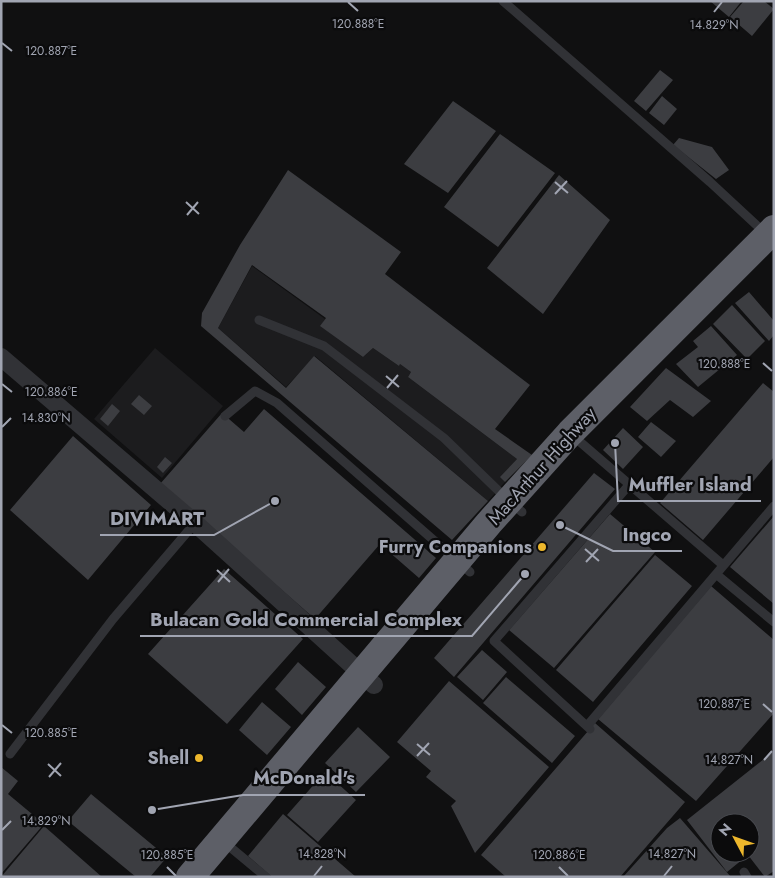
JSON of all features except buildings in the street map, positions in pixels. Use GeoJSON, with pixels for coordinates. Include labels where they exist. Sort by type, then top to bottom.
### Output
{"type":"FeatureCollection","features":[{"type":"Feature","properties":{"kind":"highway","name":"MacArthur Highway"},"geometry":{"type":"LineString","coordinates":[[190,877],[227,845],[463,566],[576,438],[709,314],[772,240]]}},
{"type":"Feature","properties":{"kind":"highway","name":"MacArthur Highway"},"geometry":{"type":"LineString","coordinates":[[210,877],[227,845]]}},
{"type":"Feature","properties":{"kind":"street"},"geometry":{"type":"LineString","coordinates":[[1,357],[195,523],[368,679]]}},
{"type":"Feature","properties":{"kind":"lane"},"geometry":{"type":"LineString","coordinates":[[503,1],[710,182],[772,240]]}},
{"type":"Feature","properties":{"kind":"lane"},"geometry":{"type":"LineString","coordinates":[[259,320],[324,346],[444,438],[515,506]]}},
{"type":"Feature","properties":{"kind":"lane"},"geometry":{"type":"LineString","coordinates":[[226,416],[255,392],[277,403],[463,566]]}},
{"type":"Feature","properties":{"kind":"lane"},"geometry":{"type":"LineString","coordinates":[[576,438],[723,565]]}},
{"type":"Feature","properties":{"kind":"lane"},"geometry":{"type":"LineString","coordinates":[[629,485],[494,641],[588,728],[774,506]]}},
{"type":"Feature","properties":{"kind":"lane"},"geometry":{"type":"LineString","coordinates":[[10,754],[113,619],[195,523]]}},
{"type":"Feature","properties":{"kind":"lane"},"geometry":{"type":"LineString","coordinates":[[716,574],[774,622]]}},
{"type":"Feature","properties":{"kind":"lane"},"geometry":{"type":"LineString","coordinates":[[227,845],[266,877]]}},
{"type":"Feature","properties":{"kind":"shaded area"},"geometry":{"type":"Polygon","coordinates":[[[252,266],[325,319],[321,326],[363,357],[373,348],[399,366],[400,364],[411,372],[408,377],[517,459],[501,477],[505,482],[488,501],[315,356],[286,387],[218,328],[252,266]]]}},
{"type":"Feature","properties":{"kind":"shaded area"},"geometry":{"type":"Polygon","coordinates":[[[155,348],[223,406],[162,478],[94,419],[155,348]]]}},
{"type":"Feature","properties":{"kind":"place","name":"Muffler Island"},"geometry":{"type":"Point","coordinates":[615,443]}},
{"type":"Feature","properties":{"kind":"place","name":"DIVIMART"},"geometry":{"type":"Point","coordinates":[275,501]}},
{"type":"Feature","properties":{"kind":"place","name":"Ingco"},"geometry":{"type":"Point","coordinates":[560,525]}},
{"type":"Feature","properties":{"kind":"place","name":"Furry Companions"},"geometry":{"type":"Point","coordinates":[542,547]}},
{"type":"Feature","properties":{"kind":"place","name":"Bulacan Gold Commercial Complex"},"geometry":{"type":"Point","coordinates":[525,574]}},
{"type":"Feature","properties":{"kind":"place","name":"Shell"},"geometry":{"type":"Point","coordinates":[199,758]}},
{"type":"Feature","properties":{"kind":"place","name":"McDonald's"},"geometry":{"type":"Point","coordinates":[152,810]}}]}
